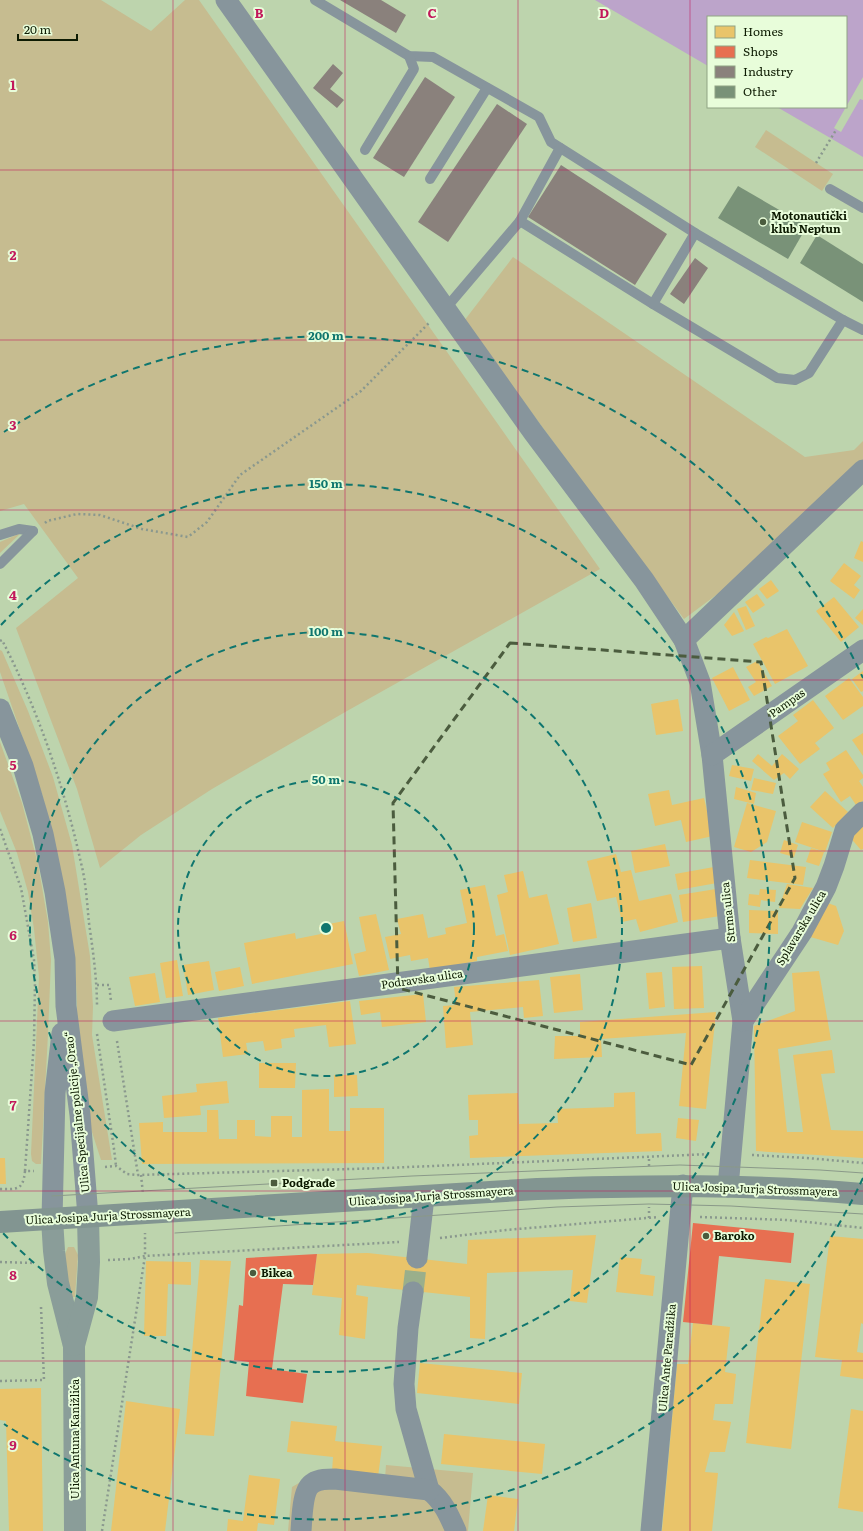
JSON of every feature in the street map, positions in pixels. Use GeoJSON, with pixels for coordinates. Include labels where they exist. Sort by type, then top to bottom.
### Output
{"type":"FeatureCollection","features":[{"type":"Feature","properties":{"kind":"main road","name":"Ulica Josipa Jurja Strossmayera"},"geometry":{"type":"LineString","coordinates":[[0,1222],[537,1189],[683,1185],[728,1186],[863,1194]]}},
{"type":"Feature","properties":{"kind":"main road","name":"Ulica Antuna Kanižlića"},"geometry":{"type":"LineString","coordinates":[[74,1346],[87,1297],[89,1262],[88,1217]]}},
{"type":"Feature","properties":{"kind":"main road","name":"Ulica Antuna Kanižlića"},"geometry":{"type":"LineString","coordinates":[[52,1219],[55,1262],[63,1306],[74,1346],[75,1531]]}},
{"type":"Feature","properties":{"kind":"street","name":"Strma ulica"},"geometry":{"type":"LineString","coordinates":[[226,0],[533,432],[644,580],[684,640],[700,682],[712,755],[730,938],[743,1020],[728,1186]]}},
{"type":"Feature","properties":{"kind":"street"},"geometry":{"type":"LineString","coordinates":[[684,640],[863,470]]}},
{"type":"Feature","properties":{"kind":"street","name":"Pampas"},"geometry":{"type":"LineString","coordinates":[[712,755],[863,650]]}},
{"type":"Feature","properties":{"kind":"street","name":"Ulica Specijalne policije „Orao“"},"geometry":{"type":"LineString","coordinates":[[0,709],[23,766],[43,834],[55,892],[65,959],[66,1006],[80,1115],[88,1217]]}},
{"type":"Feature","properties":{"kind":"street","name":"Splavarska ulica"},"geometry":{"type":"LineString","coordinates":[[743,1020],[802,932],[826,887],[845,830],[863,812]]}},
{"type":"Feature","properties":{"kind":"street","name":"Podravska ulica"},"geometry":{"type":"LineString","coordinates":[[114,1021],[490,969],[730,938]]}},
{"type":"Feature","properties":{"kind":"street","name":"Ulica Specijalne policije „Orao“"},"geometry":{"type":"LineString","coordinates":[[52,1219],[55,1093],[66,1006]]}},
{"type":"Feature","properties":{"kind":"street","name":"Ulica Ante Paradžika"},"geometry":{"type":"LineString","coordinates":[[651,1531],[683,1185]]}},
{"type":"Feature","properties":{"kind":"street"},"geometry":{"type":"LineString","coordinates":[[418,1249],[424,1197]]}},
{"type":"Feature","properties":{"kind":"street"},"geometry":{"type":"LineString","coordinates":[[413,1292],[408,1328],[404,1384],[406,1410],[429,1490]]}},
{"type":"Feature","properties":{"kind":"street"},"geometry":{"type":"LineString","coordinates":[[301,1531],[305,1498],[308,1488],[313,1483],[335,1479],[429,1490],[439,1498],[448,1512],[456,1531]]}},
{"type":"Feature","properties":{"kind":"lane"},"geometry":{"type":"LineString","coordinates":[[315,0],[409,56],[433,57],[539,117],[551,142],[560,148],[695,233],[843,320],[863,330]]}},
{"type":"Feature","properties":{"kind":"lane"},"geometry":{"type":"LineString","coordinates":[[365,150],[414,69],[409,56]]}},
{"type":"Feature","properties":{"kind":"lane"},"geometry":{"type":"LineString","coordinates":[[430,179],[487,88]]}},
{"type":"Feature","properties":{"kind":"lane"},"geometry":{"type":"LineString","coordinates":[[446,308],[520,221],[560,148]]}},
{"type":"Feature","properties":{"kind":"lane"},"geometry":{"type":"LineString","coordinates":[[830,189],[863,208]]}},
{"type":"Feature","properties":{"kind":"lane"},"geometry":{"type":"LineString","coordinates":[[520,221],[652,304],[777,378],[795,380],[809,373],[843,320]]}},
{"type":"Feature","properties":{"kind":"lane"},"geometry":{"type":"LineString","coordinates":[[652,304],[695,233]]}},
{"type":"Feature","properties":{"kind":"lane"},"geometry":{"type":"LineString","coordinates":[[0,535],[18,529],[33,531]]}},
{"type":"Feature","properties":{"kind":"lane"},"geometry":{"type":"LineString","coordinates":[[0,564],[33,531]]}},
{"type":"Feature","properties":{"kind":"path"},"geometry":{"type":"LineString","coordinates":[[816,163],[836,130]]}},
{"type":"Feature","properties":{"kind":"path"},"geometry":{"type":"LineString","coordinates":[[33,531],[48,521],[77,514],[100,515],[142,529],[188,538],[207,522],[240,475],[361,391],[446,308]]}},
{"type":"Feature","properties":{"kind":"path"},"geometry":{"type":"LineString","coordinates":[[0,830],[21,888],[34,960],[35,982],[34,1041],[24,1180],[22,1185],[17,1188],[0,1189]]}},
{"type":"Feature","properties":{"kind":"path"},"geometry":{"type":"LineString","coordinates":[[97,985],[109,985],[138,1175]]}},
{"type":"Feature","properties":{"kind":"path"},"geometry":{"type":"LineString","coordinates":[[84,1167],[116,1166],[127,1174],[142,1175],[386,1168],[693,1154],[730,1154],[808,1158],[863,1163]]}},
{"type":"Feature","properties":{"kind":"path"},"geometry":{"type":"LineString","coordinates":[[25,1171],[53,1169]]}},
{"type":"Feature","properties":{"kind":"path"},"geometry":{"type":"LineString","coordinates":[[102,1531],[145,1256],[142,1175]]}},
{"type":"Feature","properties":{"kind":"path"},"geometry":{"type":"LineString","coordinates":[[89,1262],[130,1259],[145,1256],[418,1249],[506,1230],[663,1216],[788,1220],[863,1228]]}},
{"type":"Feature","properties":{"kind":"path"},"geometry":{"type":"LineString","coordinates":[[0,1262],[55,1262]]}},
{"type":"Feature","properties":{"kind":"path"},"geometry":{"type":"LineString","coordinates":[[0,1381],[44,1380],[41,1301]]}},
{"type":"Feature","properties":{"kind":"highlighted area"},"geometry":{"type":"Polygon","coordinates":[[[510,643],[761,662],[795,878],[691,1065],[398,988],[393,803],[510,643]]]}},
{"type":"Feature","properties":{"kind":"shaded area"},"geometry":{"type":"Polygon","coordinates":[[[0,0],[101,0],[151,31],[185,0],[199,0],[600,569],[347,711],[212,789],[141,835],[100,868],[77,789],[16,628],[78,578],[24,504],[0,511],[0,0]]]}},
{"type":"Feature","properties":{"kind":"shaded area"},"geometry":{"type":"Polygon","coordinates":[[[595,0],[863,0],[863,157],[779,108],[847,108],[847,16],[707,16],[707,65],[595,0]]]}},
{"type":"Feature","properties":{"kind":"shaded area"},"geometry":{"type":"Polygon","coordinates":[[[766,130],[833,174],[822,191],[755,147],[766,130]]]}},
{"type":"Feature","properties":{"kind":"shaded area"},"geometry":{"type":"Polygon","coordinates":[[[513,257],[805,457],[854,450],[863,441],[863,462],[735,581],[684,619],[464,321],[513,257]]]}},
{"type":"Feature","properties":{"kind":"shaded area"},"geometry":{"type":"Polygon","coordinates":[[[21,533],[0,553],[0,542],[21,533]]]}},
{"type":"Feature","properties":{"kind":"shaded area"},"geometry":{"type":"Polygon","coordinates":[[[0,650],[2,651],[28,711],[53,777],[72,845],[90,956],[93,1007],[92,1035],[112,1160],[101,1160],[91,1129],[77,1035],[75,959],[53,836],[42,794],[0,672],[0,650]]]}},
{"type":"Feature","properties":{"kind":"shaded area"},"geometry":{"type":"Polygon","coordinates":[[[0,742],[22,803],[38,864],[48,922],[51,960],[41,1164],[36,1164],[32,1161],[31,1154],[39,977],[34,929],[28,892],[17,853],[0,811],[0,742]]]}},
{"type":"Feature","properties":{"kind":"shaded area"},"geometry":{"type":"Polygon","coordinates":[[[68,1247],[74,1247],[78,1255],[75,1297],[70,1298],[65,1254],[68,1247]]]}},
{"type":"Feature","properties":{"kind":"shaded area"},"geometry":{"type":"Polygon","coordinates":[[[386,1465],[473,1473],[468,1531],[288,1531],[292,1487],[311,1476],[385,1478],[386,1465]]]}},
{"type":"Feature","properties":{"kind":"pier"},"geometry":{"type":"Polygon","coordinates":[[[863,77],[863,100],[860,99],[841,132],[834,128],[845,108],[847,108],[847,105],[863,77]]]}},
{"type":"Feature","properties":{"kind":"building: Homes"},"geometry":{"type":"Polygon","coordinates":[[[861,541],[863,542],[863,562],[854,558],[861,541]]]}},
{"type":"Feature","properties":{"kind":"building: Homes"},"geometry":{"type":"Polygon","coordinates":[[[844,563],[861,576],[854,585],[860,590],[854,599],[830,581],[844,563]]]}},
{"type":"Feature","properties":{"kind":"building: Homes"},"geometry":{"type":"Polygon","coordinates":[[[771,580],[779,591],[767,599],[759,589],[771,580]]]}},
{"type":"Feature","properties":{"kind":"building: Homes"},"geometry":{"type":"Polygon","coordinates":[[[757,594],[765,605],[753,613],[745,602],[757,594]]]}},
{"type":"Feature","properties":{"kind":"building: Homes"},"geometry":{"type":"Polygon","coordinates":[[[834,597],[859,627],[841,642],[816,611],[834,597]]]}},
{"type":"Feature","properties":{"kind":"building: Homes"},"geometry":{"type":"Polygon","coordinates":[[[746,606],[755,626],[746,630],[737,609],[746,606]]]}},
{"type":"Feature","properties":{"kind":"building: Homes"},"geometry":{"type":"Polygon","coordinates":[[[863,609],[863,625],[855,618],[863,609]]]}},
{"type":"Feature","properties":{"kind":"building: Homes"},"geometry":{"type":"Polygon","coordinates":[[[734,612],[744,631],[732,636],[724,625],[734,612]]]}},
{"type":"Feature","properties":{"kind":"building: Homes"},"geometry":{"type":"Polygon","coordinates":[[[787,629],[808,666],[775,684],[753,644],[787,629]]]}},
{"type":"Feature","properties":{"kind":"building: Homes"},"geometry":{"type":"Polygon","coordinates":[[[757,661],[772,686],[754,696],[748,687],[756,682],[746,667],[757,661]]]}},
{"type":"Feature","properties":{"kind":"building: Homes"},"geometry":{"type":"Polygon","coordinates":[[[733,667],[750,700],[729,711],[712,678],[733,667]]]}},
{"type":"Feature","properties":{"kind":"building: Homes"},"geometry":{"type":"Polygon","coordinates":[[[863,671],[863,691],[861,692],[852,679],[863,671]]]}},
{"type":"Feature","properties":{"kind":"building: Homes"},"geometry":{"type":"Polygon","coordinates":[[[849,678],[863,697],[863,706],[843,720],[825,696],[849,678]]]}},
{"type":"Feature","properties":{"kind":"building: Homes"},"geometry":{"type":"Polygon","coordinates":[[[678,699],[683,731],[656,735],[651,704],[678,699]]]}},
{"type":"Feature","properties":{"kind":"building: Homes"},"geometry":{"type":"Polygon","coordinates":[[[813,700],[834,728],[815,743],[820,749],[800,764],[778,736],[798,721],[793,715],[813,700]]]}},
{"type":"Feature","properties":{"kind":"building: Homes"},"geometry":{"type":"Polygon","coordinates":[[[863,733],[863,756],[852,740],[863,733]]]}},
{"type":"Feature","properties":{"kind":"building: Homes"},"geometry":{"type":"Polygon","coordinates":[[[846,750],[863,775],[863,778],[859,781],[863,787],[863,801],[856,805],[850,796],[841,802],[823,774],[830,770],[826,763],[846,750]]]}},
{"type":"Feature","properties":{"kind":"building: Homes"},"geometry":{"type":"Polygon","coordinates":[[[758,754],[772,766],[782,754],[799,769],[790,779],[784,773],[774,780],[752,761],[758,754]]]}},
{"type":"Feature","properties":{"kind":"building: Homes"},"geometry":{"type":"Polygon","coordinates":[[[732,765],[754,769],[751,781],[729,776],[732,765]]]}},
{"type":"Feature","properties":{"kind":"building: Homes"},"geometry":{"type":"Polygon","coordinates":[[[754,778],[776,783],[773,794],[751,790],[754,778]]]}},
{"type":"Feature","properties":{"kind":"building: Homes"},"geometry":{"type":"Polygon","coordinates":[[[736,787],[756,793],[754,804],[734,799],[736,787]]]}},
{"type":"Feature","properties":{"kind":"building: Homes"},"geometry":{"type":"Polygon","coordinates":[[[669,790],[672,805],[704,798],[713,836],[686,842],[681,820],[655,826],[648,794],[669,790]]]}},
{"type":"Feature","properties":{"kind":"building: Homes"},"geometry":{"type":"Polygon","coordinates":[[[825,791],[848,812],[833,828],[810,807],[825,791]]]}},
{"type":"Feature","properties":{"kind":"building: Homes"},"geometry":{"type":"Polygon","coordinates":[[[747,803],[776,811],[767,842],[751,852],[734,847],[747,803]]]}},
{"type":"Feature","properties":{"kind":"building: Homes"},"geometry":{"type":"Polygon","coordinates":[[[802,822],[832,832],[825,852],[795,842],[802,822]]]}},
{"type":"Feature","properties":{"kind":"building: Homes"},"geometry":{"type":"Polygon","coordinates":[[[863,823],[863,849],[861,850],[848,835],[863,823]]]}},
{"type":"Feature","properties":{"kind":"building: Homes"},"geometry":{"type":"Polygon","coordinates":[[[784,840],[798,845],[794,857],[780,853],[784,840]]]}},
{"type":"Feature","properties":{"kind":"building: Homes"},"geometry":{"type":"Polygon","coordinates":[[[665,844],[670,866],[635,873],[631,851],[665,844]]]}},
{"type":"Feature","properties":{"kind":"building: Homes"},"geometry":{"type":"Polygon","coordinates":[[[811,848],[824,852],[819,866],[806,862],[811,848]]]}},
{"type":"Feature","properties":{"kind":"building: Homes"},"geometry":{"type":"Polygon","coordinates":[[[616,854],[621,872],[631,870],[639,901],[671,894],[678,922],[640,932],[636,919],[622,922],[616,897],[597,901],[587,861],[616,854]]]}},
{"type":"Feature","properties":{"kind":"building: Homes"},"geometry":{"type":"Polygon","coordinates":[[[750,860],[806,867],[803,885],[747,878],[750,860]]]}},
{"type":"Feature","properties":{"kind":"building: Homes"},"geometry":{"type":"Polygon","coordinates":[[[714,867],[717,883],[678,890],[675,874],[714,867]]]}},
{"type":"Feature","properties":{"kind":"building: Homes"},"geometry":{"type":"Polygon","coordinates":[[[523,871],[529,898],[547,894],[559,944],[510,955],[497,895],[508,892],[504,875],[523,871]]]}},
{"type":"Feature","properties":{"kind":"building: Homes"},"geometry":{"type":"Polygon","coordinates":[[[787,884],[813,888],[800,909],[779,908],[787,884]]]}},
{"type":"Feature","properties":{"kind":"building: Homes"},"geometry":{"type":"Polygon","coordinates":[[[485,885],[496,936],[504,934],[508,951],[477,957],[477,961],[430,970],[428,958],[411,961],[410,955],[390,959],[385,937],[401,934],[397,919],[423,914],[428,938],[446,934],[445,928],[467,923],[460,890],[485,885]]]}},
{"type":"Feature","properties":{"kind":"building: Homes"},"geometry":{"type":"Polygon","coordinates":[[[716,889],[720,916],[683,922],[679,895],[716,889]]]}},
{"type":"Feature","properties":{"kind":"building: Homes"},"geometry":{"type":"Polygon","coordinates":[[[760,889],[776,890],[775,902],[761,900],[760,907],[748,905],[749,894],[759,895],[760,889]]]}},
{"type":"Feature","properties":{"kind":"building: Homes"},"geometry":{"type":"Polygon","coordinates":[[[822,901],[836,906],[844,931],[838,945],[807,936],[822,901]]]}},
{"type":"Feature","properties":{"kind":"building: Homes"},"geometry":{"type":"Polygon","coordinates":[[[591,903],[597,938],[573,942],[567,908],[591,903]]]}},
{"type":"Feature","properties":{"kind":"building: Homes"},"geometry":{"type":"Polygon","coordinates":[[[749,910],[778,911],[778,934],[749,933],[749,910]]]}},
{"type":"Feature","properties":{"kind":"building: Homes"},"geometry":{"type":"Polygon","coordinates":[[[376,914],[389,970],[359,976],[354,954],[366,951],[359,917],[376,914]]]}},
{"type":"Feature","properties":{"kind":"building: Homes"},"geometry":{"type":"Polygon","coordinates":[[[344,921],[353,964],[252,984],[244,943],[295,933],[296,939],[321,934],[319,926],[344,921]]]}},
{"type":"Feature","properties":{"kind":"building: Homes"},"geometry":{"type":"Polygon","coordinates":[[[177,960],[183,996],[166,998],[160,963],[177,960]]]}},
{"type":"Feature","properties":{"kind":"building: Homes"},"geometry":{"type":"Polygon","coordinates":[[[209,961],[214,990],[188,995],[183,965],[209,961]]]}},
{"type":"Feature","properties":{"kind":"building: Homes"},"geometry":{"type":"Polygon","coordinates":[[[702,966],[704,1008],[674,1009],[672,967],[702,966]]]}},
{"type":"Feature","properties":{"kind":"building: Homes"},"geometry":{"type":"Polygon","coordinates":[[[240,967],[244,986],[219,991],[215,972],[240,967]]]}},
{"type":"Feature","properties":{"kind":"building: Homes"},"geometry":{"type":"Polygon","coordinates":[[[819,971],[831,1040],[778,1049],[787,1132],[803,1132],[793,1055],[832,1050],[835,1073],[821,1074],[831,1130],[863,1131],[863,1158],[756,1151],[754,1026],[795,1011],[792,973],[819,971]]]}},
{"type":"Feature","properties":{"kind":"building: Homes"},"geometry":{"type":"Polygon","coordinates":[[[662,972],[665,1007],[649,1009],[646,973],[662,972]]]}},
{"type":"Feature","properties":{"kind":"building: Homes"},"geometry":{"type":"Polygon","coordinates":[[[155,973],[160,1002],[135,1006],[129,977],[155,973]]]}},
{"type":"Feature","properties":{"kind":"building: Homes"},"geometry":{"type":"Polygon","coordinates":[[[580,974],[583,1010],[554,1013],[550,977],[580,974]]]}},
{"type":"Feature","properties":{"kind":"building: Homes"},"geometry":{"type":"Polygon","coordinates":[[[539,980],[543,1016],[524,1018],[523,1007],[470,1012],[473,1045],[446,1048],[443,1006],[456,1005],[454,987],[539,980]]]}},
{"type":"Feature","properties":{"kind":"building: Homes"},"geometry":{"type":"Polygon","coordinates":[[[423,994],[426,1022],[382,1027],[380,1012],[361,1015],[359,1001],[423,994]]]}},
{"type":"Feature","properties":{"kind":"building: Homes"},"geometry":{"type":"Polygon","coordinates":[[[350,1001],[356,1044],[329,1047],[326,1025],[294,1029],[295,1037],[281,1039],[282,1048],[265,1051],[263,1041],[246,1043],[248,1054],[223,1057],[218,1018],[350,1001]]]}},
{"type":"Feature","properties":{"kind":"building: Homes"},"geometry":{"type":"Polygon","coordinates":[[[716,1012],[706,1109],[679,1106],[686,1033],[601,1039],[602,1057],[554,1059],[555,1036],[580,1036],[580,1022],[716,1012]]]}},
{"type":"Feature","properties":{"kind":"building: Homes"},"geometry":{"type":"Polygon","coordinates":[[[259,1063],[296,1063],[295,1088],[259,1088],[259,1063]]]}},
{"type":"Feature","properties":{"kind":"building: Homes"},"geometry":{"type":"Polygon","coordinates":[[[334,1075],[357,1075],[358,1096],[334,1097],[334,1075]]]}},
{"type":"Feature","properties":{"kind":"building: Homes"},"geometry":{"type":"Polygon","coordinates":[[[227,1081],[229,1103],[200,1106],[201,1115],[164,1118],[162,1096],[197,1092],[196,1084],[227,1081]]]}},
{"type":"Feature","properties":{"kind":"building: Homes"},"geometry":{"type":"Polygon","coordinates":[[[329,1089],[329,1131],[350,1131],[350,1108],[384,1108],[384,1163],[142,1164],[139,1123],[163,1122],[163,1132],[207,1132],[207,1110],[218,1110],[219,1139],[237,1139],[237,1120],[255,1120],[255,1136],[271,1137],[271,1116],[292,1116],[292,1137],[302,1137],[302,1090],[329,1089]]]}},
{"type":"Feature","properties":{"kind":"building: Homes"},"geometry":{"type":"Polygon","coordinates":[[[635,1092],[636,1134],[661,1133],[662,1151],[470,1158],[469,1136],[478,1135],[478,1120],[469,1120],[468,1095],[518,1093],[519,1124],[558,1123],[557,1109],[614,1107],[614,1093],[635,1092]]]}},
{"type":"Feature","properties":{"kind":"building: Homes"},"geometry":{"type":"Polygon","coordinates":[[[678,1118],[699,1120],[696,1141],[676,1138],[678,1118]]]}},
{"type":"Feature","properties":{"kind":"building: Homes"},"geometry":{"type":"Polygon","coordinates":[[[0,1158],[5,1158],[6,1184],[0,1184],[0,1158]]]}},
{"type":"Feature","properties":{"kind":"building: Homes"},"geometry":{"type":"Polygon","coordinates":[[[596,1235],[587,1303],[570,1301],[573,1270],[487,1273],[485,1339],[470,1338],[470,1297],[357,1285],[356,1295],[368,1297],[365,1339],[339,1335],[342,1298],[312,1295],[317,1254],[368,1253],[467,1264],[468,1240],[596,1235]]]}},
{"type":"Feature","properties":{"kind":"building: Homes"},"geometry":{"type":"Polygon","coordinates":[[[830,1236],[863,1239],[863,1324],[861,1323],[857,1352],[863,1353],[863,1379],[840,1376],[842,1360],[815,1357],[830,1236]]]}},
{"type":"Feature","properties":{"kind":"building: Homes"},"geometry":{"type":"Polygon","coordinates":[[[620,1257],[642,1259],[640,1274],[655,1276],[653,1296],[616,1292],[620,1257]]]}},
{"type":"Feature","properties":{"kind":"building: Homes"},"geometry":{"type":"Polygon","coordinates":[[[200,1260],[231,1261],[214,1436],[185,1434],[200,1260]]]}},
{"type":"Feature","properties":{"kind":"building: Homes"},"geometry":{"type":"Polygon","coordinates":[[[146,1261],[191,1262],[191,1285],[168,1284],[166,1336],[144,1336],[146,1261]]]}},
{"type":"Feature","properties":{"kind":"building: Homes"},"geometry":{"type":"Polygon","coordinates":[[[765,1279],[810,1284],[791,1449],[746,1443],[765,1279]]]}},
{"type":"Feature","properties":{"kind":"building: Homes"},"geometry":{"type":"Polygon","coordinates":[[[693,1323],[730,1327],[725,1372],[736,1374],[733,1404],[715,1404],[713,1420],[731,1422],[725,1452],[710,1452],[705,1472],[718,1473],[712,1531],[662,1531],[677,1364],[688,1364],[693,1323]]]}},
{"type":"Feature","properties":{"kind":"building: Homes"},"geometry":{"type":"Polygon","coordinates":[[[420,1363],[522,1373],[519,1404],[417,1393],[420,1363]]]}},
{"type":"Feature","properties":{"kind":"building: Homes"},"geometry":{"type":"Polygon","coordinates":[[[41,1388],[43,1531],[9,1531],[6,1421],[0,1420],[0,1389],[41,1388]]]}},
{"type":"Feature","properties":{"kind":"building: Homes"},"geometry":{"type":"Polygon","coordinates":[[[126,1401],[180,1409],[165,1531],[111,1531],[126,1401]]]}},
{"type":"Feature","properties":{"kind":"building: Homes"},"geometry":{"type":"Polygon","coordinates":[[[851,1409],[863,1411],[863,1512],[838,1508],[851,1409]]]}},
{"type":"Feature","properties":{"kind":"building: Homes"},"geometry":{"type":"Polygon","coordinates":[[[291,1421],[337,1426],[335,1441],[382,1446],[378,1477],[332,1472],[333,1457],[287,1452],[291,1421]]]}},
{"type":"Feature","properties":{"kind":"building: Homes"},"geometry":{"type":"Polygon","coordinates":[[[444,1434],[545,1444],[542,1474],[441,1464],[444,1434]]]}},
{"type":"Feature","properties":{"kind":"building: Homes"},"geometry":{"type":"Polygon","coordinates":[[[249,1475],[280,1479],[274,1525],[258,1523],[257,1531],[227,1531],[228,1519],[243,1521],[249,1475]]]}},
{"type":"Feature","properties":{"kind":"building: Homes"},"geometry":{"type":"Polygon","coordinates":[[[488,1495],[518,1499],[514,1531],[483,1531],[488,1495]]]}},
{"type":"Feature","properties":{"kind":"building: Shops"},"geometry":{"type":"Polygon","coordinates":[[[693,1223],[794,1233],[791,1263],[719,1256],[712,1325],[683,1322],[693,1223]]]}},
{"type":"Feature","properties":{"kind":"building: Shops"},"geometry":{"type":"Polygon","coordinates":[[[317,1254],[313,1285],[283,1284],[272,1369],[307,1374],[303,1403],[246,1396],[249,1362],[234,1360],[239,1305],[243,1306],[246,1258],[317,1254]]]}},
{"type":"Feature","properties":{"kind":"building: Industry"},"geometry":{"type":"Polygon","coordinates":[[[340,0],[381,0],[406,15],[396,33],[340,0]]]}},
{"type":"Feature","properties":{"kind":"building: Industry"},"geometry":{"type":"Polygon","coordinates":[[[333,64],[343,73],[330,89],[344,100],[337,108],[313,88],[333,64]]]}},
{"type":"Feature","properties":{"kind":"building: Industry"},"geometry":{"type":"Polygon","coordinates":[[[425,77],[455,97],[404,177],[373,158],[425,77]]]}},
{"type":"Feature","properties":{"kind":"building: Industry"},"geometry":{"type":"Polygon","coordinates":[[[497,104],[527,124],[448,242],[418,222],[497,104]]]}},
{"type":"Feature","properties":{"kind":"building: Industry"},"geometry":{"type":"Polygon","coordinates":[[[561,165],[667,234],[635,285],[528,217],[561,165]]]}},
{"type":"Feature","properties":{"kind":"building: Industry"},"geometry":{"type":"Polygon","coordinates":[[[695,258],[708,268],[684,304],[670,294],[695,258]]]}},
{"type":"Feature","properties":{"kind":"building: Other","name":"Motonautički klub Neptun"},"geometry":{"type":"Polygon","coordinates":[[[738,186],[807,226],[788,259],[718,218],[738,186]]]}},
{"type":"Feature","properties":{"kind":"building: Other"},"geometry":{"type":"Polygon","coordinates":[[[817,235],[863,264],[863,302],[800,263],[817,235]]]}},
{"type":"Feature","properties":{"kind":"tunnel"},"geometry":{"type":"LineString","coordinates":[[413,1292],[417,1258]]}},
{"type":"Feature","properties":{"kind":"tram line"},"geometry":{"type":"LineString","coordinates":[[52,1196],[412,1176],[680,1165],[863,1173]]}},
{"type":"Feature","properties":{"kind":"tram line"},"geometry":{"type":"LineString","coordinates":[[175,1233],[557,1207],[649,1204],[731,1206],[863,1214]]}},
{"type":"Feature","properties":{"kind":"place","name":"Motonautički klub Neptun"},"geometry":{"type":"Point","coordinates":[763,222]}},
{"type":"Feature","properties":{"kind":"place","name":"Podgrađe"},"geometry":{"type":"Point","coordinates":[274,1183]}},
{"type":"Feature","properties":{"kind":"place","name":"Baroko"},"geometry":{"type":"Point","coordinates":[706,1236]}},
{"type":"Feature","properties":{"kind":"place","name":"Bikea"},"geometry":{"type":"Point","coordinates":[253,1273]}}]}
